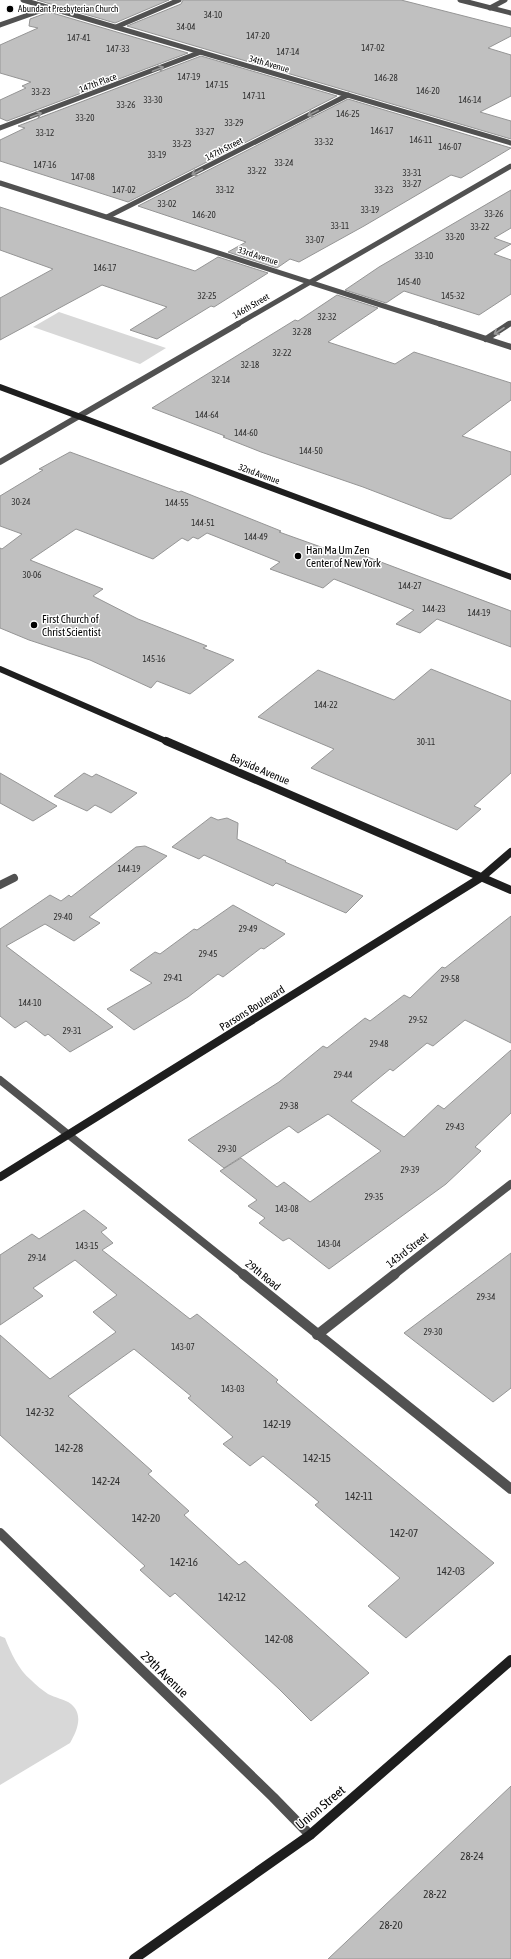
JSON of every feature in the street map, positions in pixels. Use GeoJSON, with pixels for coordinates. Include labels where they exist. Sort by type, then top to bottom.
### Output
{"type":"FeatureCollection","features":[{"type":"Feature","properties":{"kind":"street","name":"34th Avenue"},"geometry":{"type":"LineString","coordinates":[[23,0],[511,143]]}},
{"type":"Feature","properties":{"kind":"street"},"geometry":{"type":"LineString","coordinates":[[116,27],[179,0]]}},
{"type":"Feature","properties":{"kind":"street"},"geometry":{"type":"LineString","coordinates":[[460,0],[511,13]]}},
{"type":"Feature","properties":{"kind":"street"},"geometry":{"type":"LineString","coordinates":[[490,8],[505,0]]}},
{"type":"Feature","properties":{"kind":"street"},"geometry":{"type":"LineString","coordinates":[[0,24],[48,8]]}},
{"type":"Feature","properties":{"kind":"street","name":"147th Place"},"geometry":{"type":"LineString","coordinates":[[0,128],[201,52]]}},
{"type":"Feature","properties":{"kind":"street","name":"147th Street"},"geometry":{"type":"LineString","coordinates":[[107,217],[348,95]]}},
{"type":"Feature","properties":{"kind":"street","name":"146th Street"},"geometry":{"type":"LineString","coordinates":[[0,462],[77,416],[511,166]]}},
{"type":"Feature","properties":{"kind":"street","name":"33rd Avenue"},"geometry":{"type":"LineString","coordinates":[[0,183],[511,347]]}},
{"type":"Feature","properties":{"kind":"street"},"geometry":{"type":"LineString","coordinates":[[486,339],[511,323]]}},
{"type":"Feature","properties":{"kind":"street","name":"32nd Avenue"},"geometry":{"type":"LineString","coordinates":[[0,388],[511,577]]}},
{"type":"Feature","properties":{"kind":"street","name":"Bayside Avenue"},"geometry":{"type":"LineString","coordinates":[[0,669],[511,890]]}},
{"type":"Feature","properties":{"kind":"street","name":"Parsons Boulevard"},"geometry":{"type":"LineString","coordinates":[[0,1177],[482,877],[511,852]]}},
{"type":"Feature","properties":{"kind":"street"},"geometry":{"type":"LineString","coordinates":[[0,885],[14,878]]}},
{"type":"Feature","properties":{"kind":"street","name":"29th Road"},"geometry":{"type":"LineString","coordinates":[[0,1080],[511,1489]]}},
{"type":"Feature","properties":{"kind":"street","name":"143rd Street"},"geometry":{"type":"LineString","coordinates":[[318,1334],[511,1184]]}},
{"type":"Feature","properties":{"kind":"street","name":"29th Avenue"},"geometry":{"type":"LineString","coordinates":[[0,1533],[273,1797],[310,1835]]}},
{"type":"Feature","properties":{"kind":"street","name":"Union Street"},"geometry":{"type":"LineString","coordinates":[[134,1959],[310,1835],[511,1660]]}},
{"type":"Feature","properties":{"kind":"shaded area"},"geometry":{"type":"Polygon","coordinates":[[[59,312],[166,348],[140,364],[33,327],[59,312]]]}},
{"type":"Feature","properties":{"kind":"shaded area"},"geometry":{"type":"Polygon","coordinates":[[[0,1636],[5,1638],[15,1660],[26,1676],[48,1694],[66,1701],[75,1708],[78,1723],[70,1743],[0,1785],[0,1636]]]}},
{"type":"Feature","properties":{"kind":"building"},"geometry":{"type":"Polygon","coordinates":[[[37,0],[169,0],[115,23],[37,0]]]}},
{"type":"Feature","properties":{"kind":"building"},"geometry":{"type":"Polygon","coordinates":[[[183,0],[401,0],[511,28],[511,36],[488,48],[511,55],[511,96],[480,112],[511,121],[511,139],[127,26],[181,4],[183,0]]]}},
{"type":"Feature","properties":{"kind":"building"},"geometry":{"type":"Polygon","coordinates":[[[49,12],[188,53],[7,121],[0,118],[0,100],[26,88],[22,86],[31,82],[0,73],[0,45],[38,28],[29,26],[30,19],[49,12]]]}},
{"type":"Feature","properties":{"kind":"building"},"geometry":{"type":"Polygon","coordinates":[[[201,56],[337,96],[128,202],[0,161],[0,140],[25,128],[18,126],[201,56]]]}},
{"type":"Feature","properties":{"kind":"building"},"geometry":{"type":"Polygon","coordinates":[[[348,99],[511,148],[461,178],[451,175],[299,262],[290,259],[277,268],[228,252],[246,242],[138,206],[348,99]]]}},
{"type":"Feature","properties":{"kind":"building"},"geometry":{"type":"Polygon","coordinates":[[[511,190],[511,228],[494,238],[511,244],[494,254],[511,260],[511,294],[479,315],[404,291],[386,303],[345,290],[379,267],[511,190]]]}},
{"type":"Feature","properties":{"kind":"building"},"geometry":{"type":"Polygon","coordinates":[[[0,207],[195,271],[218,257],[268,273],[214,307],[211,306],[157,339],[130,330],[167,307],[102,285],[0,340],[0,298],[53,269],[0,250],[0,207]]]}},
{"type":"Feature","properties":{"kind":"building"},"geometry":{"type":"Polygon","coordinates":[[[337,295],[378,308],[328,342],[395,364],[414,352],[511,383],[511,400],[462,436],[511,452],[511,474],[451,519],[444,518],[363,487],[261,452],[223,437],[225,436],[152,408],[295,320],[298,321],[337,295]]]}},
{"type":"Feature","properties":{"kind":"building"},"geometry":{"type":"Polygon","coordinates":[[[70,452],[179,492],[181,491],[281,531],[279,532],[335,552],[341,547],[511,611],[511,647],[437,619],[420,633],[396,624],[414,610],[334,579],[323,588],[270,569],[280,562],[207,533],[198,539],[193,537],[188,541],[182,538],[153,559],[76,529],[30,560],[103,589],[93,596],[138,619],[207,646],[203,648],[234,660],[190,694],[157,681],[151,688],[90,660],[29,640],[0,628],[0,548],[2,549],[22,534],[0,526],[0,496],[43,470],[39,469],[70,452]]]}},
{"type":"Feature","properties":{"kind":"building"},"geometry":{"type":"Polygon","coordinates":[[[431,669],[511,701],[511,773],[474,806],[481,809],[457,830],[311,768],[334,749],[258,717],[318,670],[394,700],[431,669]]]}},
{"type":"Feature","properties":{"kind":"building"},"geometry":{"type":"Polygon","coordinates":[[[0,773],[57,806],[33,821],[0,803],[0,773]]]}},
{"type":"Feature","properties":{"kind":"building"},"geometry":{"type":"Polygon","coordinates":[[[84,773],[92,777],[96,774],[137,793],[111,813],[95,805],[87,811],[54,796],[84,773]]]}},
{"type":"Feature","properties":{"kind":"building"},"geometry":{"type":"Polygon","coordinates":[[[211,817],[218,820],[227,818],[238,823],[237,839],[363,896],[346,913],[276,883],[273,886],[204,855],[199,859],[172,847],[211,817]]]}},
{"type":"Feature","properties":{"kind":"building"},"geometry":{"type":"Polygon","coordinates":[[[145,846],[167,856],[89,917],[100,923],[74,941],[45,924],[6,946],[113,1027],[70,1052],[48,1034],[45,1036],[26,1021],[15,1028],[0,1016],[0,929],[50,895],[61,901],[69,895],[71,897],[136,847],[145,846]]]}},
{"type":"Feature","properties":{"kind":"building"},"geometry":{"type":"Polygon","coordinates":[[[233,905],[285,934],[264,949],[261,948],[223,977],[218,974],[188,997],[134,1030],[107,1009],[152,983],[130,970],[155,952],[160,954],[194,929],[197,930],[233,905]]]}},
{"type":"Feature","properties":{"kind":"building"},"geometry":{"type":"Polygon","coordinates":[[[511,916],[511,1043],[465,1020],[433,1046],[427,1043],[393,1071],[390,1069],[351,1101],[404,1137],[438,1105],[444,1109],[511,1050],[511,1113],[475,1147],[481,1151],[446,1184],[329,1269],[289,1238],[283,1241],[259,1223],[265,1218],[248,1206],[257,1200],[220,1171],[241,1158],[277,1187],[284,1182],[310,1202],[381,1151],[328,1114],[298,1133],[289,1126],[224,1168],[188,1140],[279,1082],[323,1046],[327,1048],[365,1018],[370,1021],[404,995],[410,998],[442,967],[445,968],[511,916]]]}},
{"type":"Feature","properties":{"kind":"building"},"geometry":{"type":"Polygon","coordinates":[[[84,1210],[107,1228],[101,1232],[113,1243],[102,1250],[190,1319],[197,1314],[278,1380],[276,1382],[494,1563],[406,1638],[368,1606],[400,1578],[315,1505],[319,1502],[263,1456],[250,1466],[223,1444],[233,1437],[188,1398],[191,1396],[134,1349],[68,1396],[152,1471],[148,1474],[189,1511],[184,1515],[239,1565],[245,1561],[369,1673],[311,1721],[279,1689],[175,1593],[170,1597],[140,1570],[145,1566],[0,1435],[0,1335],[50,1379],[116,1332],[93,1312],[117,1295],[75,1260],[33,1288],[43,1296],[0,1325],[0,1255],[32,1234],[39,1239],[84,1210]]]}},
{"type":"Feature","properties":{"kind":"building"},"geometry":{"type":"Polygon","coordinates":[[[511,1253],[511,1388],[493,1402],[404,1333],[511,1253]]]}},
{"type":"Feature","properties":{"kind":"building"},"geometry":{"type":"Polygon","coordinates":[[[511,1786],[511,1959],[328,1959],[511,1786]]]}},
{"type":"Feature","properties":{"kind":"place","name":"Abundant Presbyterian Church"},"geometry":{"type":"Point","coordinates":[10,9]}},
{"type":"Feature","properties":{"kind":"place","name":"Han Ma Um Zen Center of New York"},"geometry":{"type":"Point","coordinates":[298,556]}},
{"type":"Feature","properties":{"kind":"place","name":"First Church of Christ Scientist"},"geometry":{"type":"Point","coordinates":[34,625]}}]}
